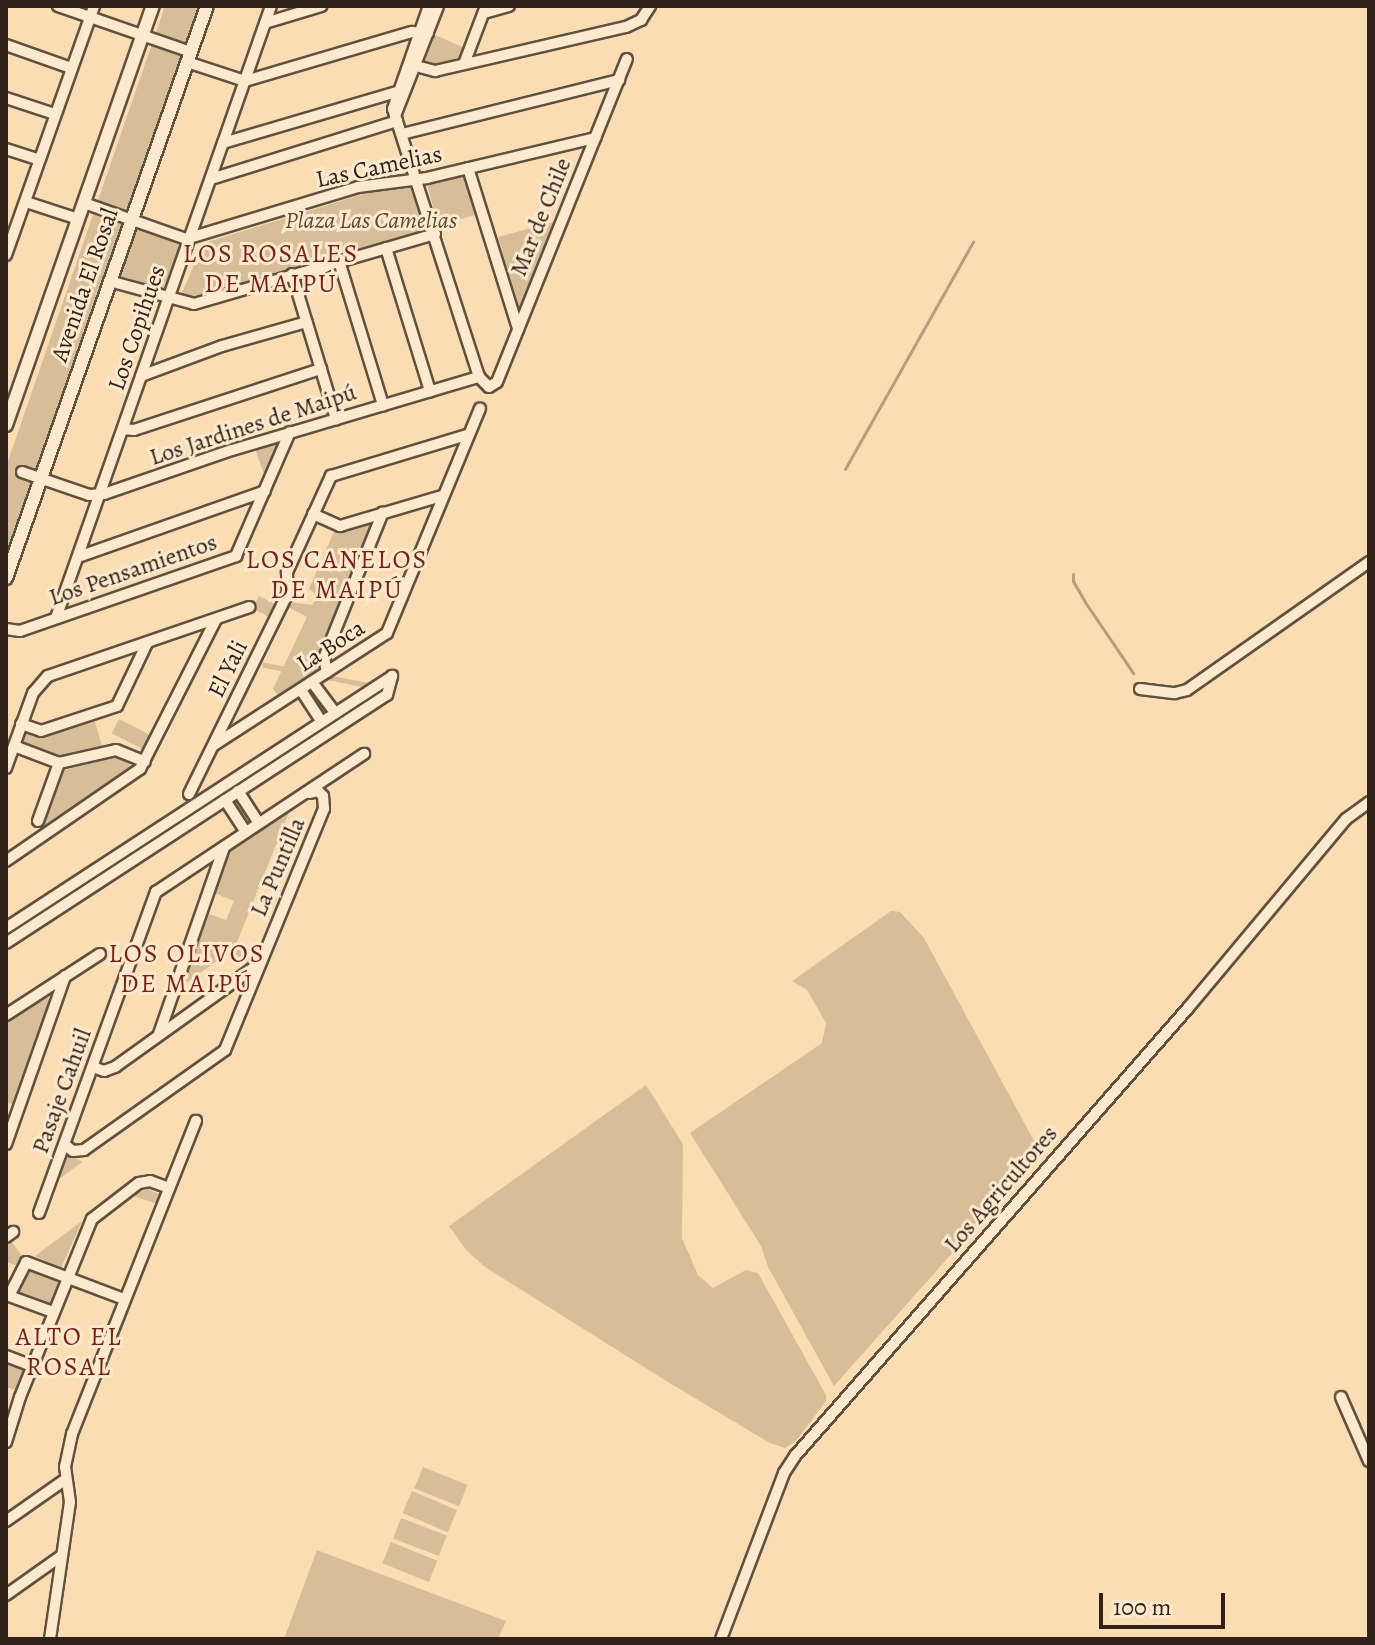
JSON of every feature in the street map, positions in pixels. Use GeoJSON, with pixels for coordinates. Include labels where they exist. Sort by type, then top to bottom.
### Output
{"type":"FeatureCollection","features":[{"type":"Feature","properties":{"kind":"street"},"geometry":{"type":"LineString","coordinates":[[58,6],[92,12],[245,81],[424,32]]}},
{"type":"Feature","properties":{"kind":"street","name":"Avenida El Rosal"},"geometry":{"type":"LineString","coordinates":[[6,425],[9,406],[153,6]]}},
{"type":"Feature","properties":{"kind":"street","name":"Avenida El Rosal"},"geometry":{"type":"LineString","coordinates":[[6,578],[207,6]]}},
{"type":"Feature","properties":{"kind":"street","name":"Los Copihues"},"geometry":{"type":"LineString","coordinates":[[56,618],[271,6]]}},
{"type":"Feature","properties":{"kind":"street"},"geometry":{"type":"LineString","coordinates":[[265,23],[321,6]]}},
{"type":"Feature","properties":{"kind":"street"},"geometry":{"type":"LineString","coordinates":[[396,119],[416,66],[429,6]]}},
{"type":"Feature","properties":{"kind":"street"},"geometry":{"type":"LineString","coordinates":[[438,6],[396,92],[393,105],[479,377]]}},
{"type":"Feature","properties":{"kind":"street"},"geometry":{"type":"LineString","coordinates":[[464,64],[485,10],[509,6]]}},
{"type":"Feature","properties":{"kind":"street"},"geometry":{"type":"LineString","coordinates":[[416,66],[431,71],[626,27],[641,20],[650,6]]}},
{"type":"Feature","properties":{"kind":"street"},"geometry":{"type":"LineString","coordinates":[[6,255],[8,242],[26,202],[92,12]]}},
{"type":"Feature","properties":{"kind":"street"},"geometry":{"type":"LineString","coordinates":[[6,45],[71,68]]}},
{"type":"Feature","properties":{"kind":"street","name":"Mar de Chile"},"geometry":{"type":"LineString","coordinates":[[479,377],[489,387],[497,382],[627,59]]}},
{"type":"Feature","properties":{"kind":"street"},"geometry":{"type":"LineString","coordinates":[[402,134],[619,80]]}},
{"type":"Feature","properties":{"kind":"street"},"geometry":{"type":"LineString","coordinates":[[223,143],[396,92]]}},
{"type":"Feature","properties":{"kind":"street"},"geometry":{"type":"LineString","coordinates":[[6,98],[55,114]]}},
{"type":"Feature","properties":{"kind":"street"},"geometry":{"type":"LineString","coordinates":[[211,179],[396,119]]}},
{"type":"Feature","properties":{"kind":"street","name":"Las Camelias"},"geometry":{"type":"LineString","coordinates":[[190,239],[347,190],[418,179],[595,138]]}},
{"type":"Feature","properties":{"kind":"street"},"geometry":{"type":"LineString","coordinates":[[6,149],[39,160]]}},
{"type":"Feature","properties":{"kind":"street"},"geometry":{"type":"LineString","coordinates":[[468,168],[518,329]]}},
{"type":"Feature","properties":{"kind":"street"},"geometry":{"type":"LineString","coordinates":[[26,202],[78,219]]}},
{"type":"Feature","properties":{"kind":"street"},"geometry":{"type":"LineString","coordinates":[[84,203],[190,239]]}},
{"type":"Feature","properties":{"kind":"street"},"geometry":{"type":"LineString","coordinates":[[109,281],[194,304],[435,234]]}},
{"type":"Feature","properties":{"kind":"street"},"geometry":{"type":"LineString","coordinates":[[386,248],[430,391]]}},
{"type":"Feature","properties":{"kind":"street"},"geometry":{"type":"LineString","coordinates":[[339,261],[383,405]]}},
{"type":"Feature","properties":{"kind":"street"},"geometry":{"type":"LineString","coordinates":[[292,274],[336,419]]}},
{"type":"Feature","properties":{"kind":"street"},"geometry":{"type":"LineString","coordinates":[[141,376],[222,346],[307,322]]}},
{"type":"Feature","properties":{"kind":"street"},"geometry":{"type":"LineString","coordinates":[[123,429],[134,430],[321,369]]}},
{"type":"Feature","properties":{"kind":"street","name":"Los Jardines de Maipú"},"geometry":{"type":"LineString","coordinates":[[100,495],[290,432],[479,377]]}},
{"type":"Feature","properties":{"kind":"street","name":"La Boca"},"geometry":{"type":"LineString","coordinates":[[213,746],[390,628],[480,409]]}},
{"type":"Feature","properties":{"kind":"street","name":"Los Pensamientos"},"geometry":{"type":"LineString","coordinates":[[6,629],[20,631],[236,556],[290,432]]}},
{"type":"Feature","properties":{"kind":"street","name":"El Yali"},"geometry":{"type":"LineString","coordinates":[[189,794],[288,593],[287,572],[328,480],[335,474],[467,435]]}},
{"type":"Feature","properties":{"kind":"street"},"geometry":{"type":"LineString","coordinates":[[22,472],[89,495],[100,495]]}},
{"type":"Feature","properties":{"kind":"street"},"geometry":{"type":"LineString","coordinates":[[78,557],[265,491]]}},
{"type":"Feature","properties":{"kind":"street"},"geometry":{"type":"LineString","coordinates":[[313,514],[340,526],[442,496]]}},
{"type":"Feature","properties":{"kind":"street"},"geometry":{"type":"LineString","coordinates":[[327,672],[324,658],[383,512]]}},
{"type":"Feature","properties":{"kind":"street"},"geometry":{"type":"LineString","coordinates":[[1140,689],[1175,693],[1187,690],[1369,562]]}},
{"type":"Feature","properties":{"kind":"street"},"geometry":{"type":"LineString","coordinates":[[6,768],[11,743],[36,686],[48,676],[249,607]]}},
{"type":"Feature","properties":{"kind":"street"},"geometry":{"type":"LineString","coordinates":[[6,861],[135,774],[145,762],[216,619]]}},
{"type":"Feature","properties":{"kind":"street"},"geometry":{"type":"LineString","coordinates":[[21,724],[41,731],[117,706],[147,643]]}},
{"type":"Feature","properties":{"kind":"street"},"geometry":{"type":"LineString","coordinates":[[6,928],[392,676],[387,695],[6,943]]}},
{"type":"Feature","properties":{"kind":"street"},"geometry":{"type":"LineString","coordinates":[[312,682],[335,713]]}},
{"type":"Feature","properties":{"kind":"street"},"geometry":{"type":"LineString","coordinates":[[301,690],[322,722]]}},
{"type":"Feature","properties":{"kind":"street"},"geometry":{"type":"LineString","coordinates":[[11,743],[59,763],[116,750],[145,762]]}},
{"type":"Feature","properties":{"kind":"street"},"geometry":{"type":"LineString","coordinates":[[272,754],[279,765]]}},
{"type":"Feature","properties":{"kind":"street"},"geometry":{"type":"LineString","coordinates":[[159,1035],[224,847],[364,754]]}},
{"type":"Feature","properties":{"kind":"street"},"geometry":{"type":"LineString","coordinates":[[38,821],[59,763]]}},
{"type":"Feature","properties":{"kind":"street"},"geometry":{"type":"LineString","coordinates":[[238,791],[259,823]]}},
{"type":"Feature","properties":{"kind":"street","name":"La Puntilla"},"geometry":{"type":"LineString","coordinates":[[65,1145],[73,1151],[84,1150],[219,1055],[228,1044],[324,809],[323,796],[318,791],[309,793]]}},
{"type":"Feature","properties":{"kind":"street"},"geometry":{"type":"LineString","coordinates":[[225,800],[246,832]]}},
{"type":"Feature","properties":{"kind":"street","name":"Los Agricultores"},"geometry":{"type":"LineString","coordinates":[[721,1639],[784,1473],[795,1456],[1178,1019],[1346,819],[1369,802]]}},
{"type":"Feature","properties":{"kind":"street"},"geometry":{"type":"LineString","coordinates":[[145,837],[151,848]]}},
{"type":"Feature","properties":{"kind":"street","name":"Pasaje Cahuil"},"geometry":{"type":"LineString","coordinates":[[39,1213],[156,892],[224,847]]}},
{"type":"Feature","properties":{"kind":"street"},"geometry":{"type":"LineString","coordinates":[[6,1015],[100,954]]}},
{"type":"Feature","properties":{"kind":"street"},"geometry":{"type":"LineString","coordinates":[[93,1067],[109,1070],[260,963]]}},
{"type":"Feature","properties":{"kind":"street"},"geometry":{"type":"LineString","coordinates":[[6,1144],[65,976]]}},
{"type":"Feature","properties":{"kind":"street"},"geometry":{"type":"LineString","coordinates":[[6,1106],[18,1111]]}},
{"type":"Feature","properties":{"kind":"street"},"geometry":{"type":"LineString","coordinates":[[50,1639],[70,1502],[66,1479],[75,1421],[196,1121]]}},
{"type":"Feature","properties":{"kind":"street"},"geometry":{"type":"LineString","coordinates":[[6,1442],[20,1397],[67,1277],[98,1212],[139,1183],[150,1181],[169,1188]]}},
{"type":"Feature","properties":{"kind":"street"},"geometry":{"type":"LineString","coordinates":[[53,1312],[9,1296],[26,1262],[124,1299]]}},
{"type":"Feature","properties":{"kind":"street"},"geometry":{"type":"LineString","coordinates":[[6,1356],[32,1366]]}},
{"type":"Feature","properties":{"kind":"street"},"geometry":{"type":"LineString","coordinates":[[6,1392],[20,1397]]}},
{"type":"Feature","properties":{"kind":"street"},"geometry":{"type":"LineString","coordinates":[[1341,1397],[1369,1461]]}},
{"type":"Feature","properties":{"kind":"street"},"geometry":{"type":"LineString","coordinates":[[6,1521],[66,1479]]}},
{"type":"Feature","properties":{"kind":"street"},"geometry":{"type":"LineString","coordinates":[[6,1595],[61,1556]]}},
{"type":"Feature","properties":{"kind":"green space"},"geometry":{"type":"Polygon","coordinates":[[[165,6],[198,6],[6,558],[6,467],[165,6]]]}},
{"type":"Feature","properties":{"kind":"green space"},"geometry":{"type":"Polygon","coordinates":[[[435,35],[465,48],[462,56],[437,66],[424,63],[435,35]]]}},
{"type":"Feature","properties":{"kind":"green space"},"geometry":{"type":"Polygon","coordinates":[[[467,175],[478,215],[438,225],[427,186],[467,175]]]}},
{"type":"Feature","properties":{"kind":"green space","name":"Plaza Las Camelias"},"geometry":{"type":"Polygon","coordinates":[[[420,186],[436,229],[193,301],[180,297],[204,243],[370,192],[420,186]]]}},
{"type":"Feature","properties":{"kind":"green space"},"geometry":{"type":"Polygon","coordinates":[[[554,222],[519,309],[498,237],[554,222]]]}},
{"type":"Feature","properties":{"kind":"green space"},"geometry":{"type":"Polygon","coordinates":[[[135,226],[181,244],[161,294],[116,276],[135,226]]]}},
{"type":"Feature","properties":{"kind":"green space"},"geometry":{"type":"Polygon","coordinates":[[[281,440],[281,444],[265,477],[255,449],[281,440]]]}},
{"type":"Feature","properties":{"kind":"green space"},"geometry":{"type":"Polygon","coordinates":[[[371,520],[375,526],[315,673],[280,698],[273,689],[307,617],[286,606],[289,602],[313,605],[314,592],[309,589],[336,527],[371,520]]]}},
{"type":"Feature","properties":{"kind":"green space"},"geometry":{"type":"Polygon","coordinates":[[[259,596],[275,604],[269,617],[253,608],[259,596]]]}},
{"type":"Feature","properties":{"kind":"green space"},"geometry":{"type":"Polygon","coordinates":[[[263,663],[384,686],[383,691],[262,667],[263,663]]]}},
{"type":"Feature","properties":{"kind":"green space"},"geometry":{"type":"Polygon","coordinates":[[[94,718],[102,746],[59,758],[21,743],[26,730],[94,718]]]}},
{"type":"Feature","properties":{"kind":"green space"},"geometry":{"type":"Polygon","coordinates":[[[119,719],[149,734],[142,749],[112,733],[119,719]]]}},
{"type":"Feature","properties":{"kind":"green space"},"geometry":{"type":"Polygon","coordinates":[[[116,757],[129,762],[131,770],[43,829],[40,822],[61,771],[116,757]]]}},
{"type":"Feature","properties":{"kind":"green space"},"geometry":{"type":"Polygon","coordinates":[[[268,763],[270,766],[162,840],[159,836],[268,763]]]}},
{"type":"Feature","properties":{"kind":"green space"},"geometry":{"type":"Polygon","coordinates":[[[290,810],[235,947],[258,957],[256,962],[248,967],[232,950],[182,986],[209,914],[226,920],[234,901],[214,893],[229,852],[290,810]]]}},
{"type":"Feature","properties":{"kind":"green space"},"geometry":{"type":"Polygon","coordinates":[[[138,848],[140,851],[6,939],[6,934],[138,848]]]}},
{"type":"Feature","properties":{"kind":"green space"},"geometry":{"type":"Polygon","coordinates":[[[891,911],[900,912],[924,938],[1039,1150],[1035,1160],[834,1386],[768,1267],[761,1246],[690,1133],[822,1043],[826,1023],[807,990],[792,981],[891,911]]]}},
{"type":"Feature","properties":{"kind":"green space"},"geometry":{"type":"Polygon","coordinates":[[[45,996],[53,1002],[17,1106],[6,1102],[6,1021],[45,996]]]}},
{"type":"Feature","properties":{"kind":"green space"},"geometry":{"type":"Polygon","coordinates":[[[646,1085],[683,1144],[682,1238],[698,1275],[713,1288],[746,1270],[758,1273],[826,1395],[826,1401],[796,1441],[785,1448],[770,1443],[668,1382],[485,1267],[466,1250],[449,1226],[646,1085]]]}},
{"type":"Feature","properties":{"kind":"green space"},"geometry":{"type":"Polygon","coordinates":[[[72,1156],[82,1162],[54,1183],[63,1158],[72,1156]]]}},
{"type":"Feature","properties":{"kind":"green space"},"geometry":{"type":"Polygon","coordinates":[[[148,1189],[161,1195],[157,1204],[131,1195],[148,1189]]]}},
{"type":"Feature","properties":{"kind":"green space"},"geometry":{"type":"Polygon","coordinates":[[[82,1221],[61,1268],[35,1256],[82,1221]]]}},
{"type":"Feature","properties":{"kind":"green space"},"geometry":{"type":"Polygon","coordinates":[[[12,1242],[24,1259],[15,1265],[6,1262],[6,1246],[12,1242]]]}},
{"type":"Feature","properties":{"kind":"green space"},"geometry":{"type":"Polygon","coordinates":[[[23,1266],[61,1280],[50,1308],[13,1294],[23,1266]]]}},
{"type":"Feature","properties":{"kind":"green space"},"geometry":{"type":"Polygon","coordinates":[[[6,1361],[24,1369],[16,1390],[6,1387],[6,1361]]]}},
{"type":"Feature","properties":{"kind":"green space"},"geometry":{"type":"Polygon","coordinates":[[[423,1467],[468,1485],[459,1506],[414,1488],[423,1467]]]}},
{"type":"Feature","properties":{"kind":"green space"},"geometry":{"type":"Polygon","coordinates":[[[412,1491],[457,1510],[448,1532],[403,1513],[412,1491]]]}},
{"type":"Feature","properties":{"kind":"green space"},"geometry":{"type":"Polygon","coordinates":[[[401,1518],[447,1536],[439,1556],[393,1539],[401,1518]]]}},
{"type":"Feature","properties":{"kind":"green space"},"geometry":{"type":"Polygon","coordinates":[[[391,1542],[437,1561],[429,1582],[382,1563],[391,1542]]]}},
{"type":"Feature","properties":{"kind":"green space"},"geometry":{"type":"Polygon","coordinates":[[[317,1550],[506,1621],[498,1639],[284,1639],[317,1550]]]}},
{"type":"Feature","properties":{"kind":"waterway"},"geometry":{"type":"LineString","coordinates":[[845,469],[973,242]]}},
{"type":"Feature","properties":{"kind":"waterway"},"geometry":{"type":"LineString","coordinates":[[1073,574],[1073,581],[1085,602],[1133,673]]}},
{"type":"Feature","properties":{"kind":"district","name":"LOS ROSALES DE MAIPÚ"},"geometry":{"type":"Point","coordinates":[271,269]}},
{"type":"Feature","properties":{"kind":"district","name":"LOS CANELOS DE MAIPÚ"},"geometry":{"type":"Point","coordinates":[337,575]}},
{"type":"Feature","properties":{"kind":"district","name":"LOS OLIVOS DE MAIPÚ"},"geometry":{"type":"Point","coordinates":[187,969]}},
{"type":"Feature","properties":{"kind":"district","name":"ALTO EL ROSAL"},"geometry":{"type":"Point","coordinates":[69,1352]}}]}
